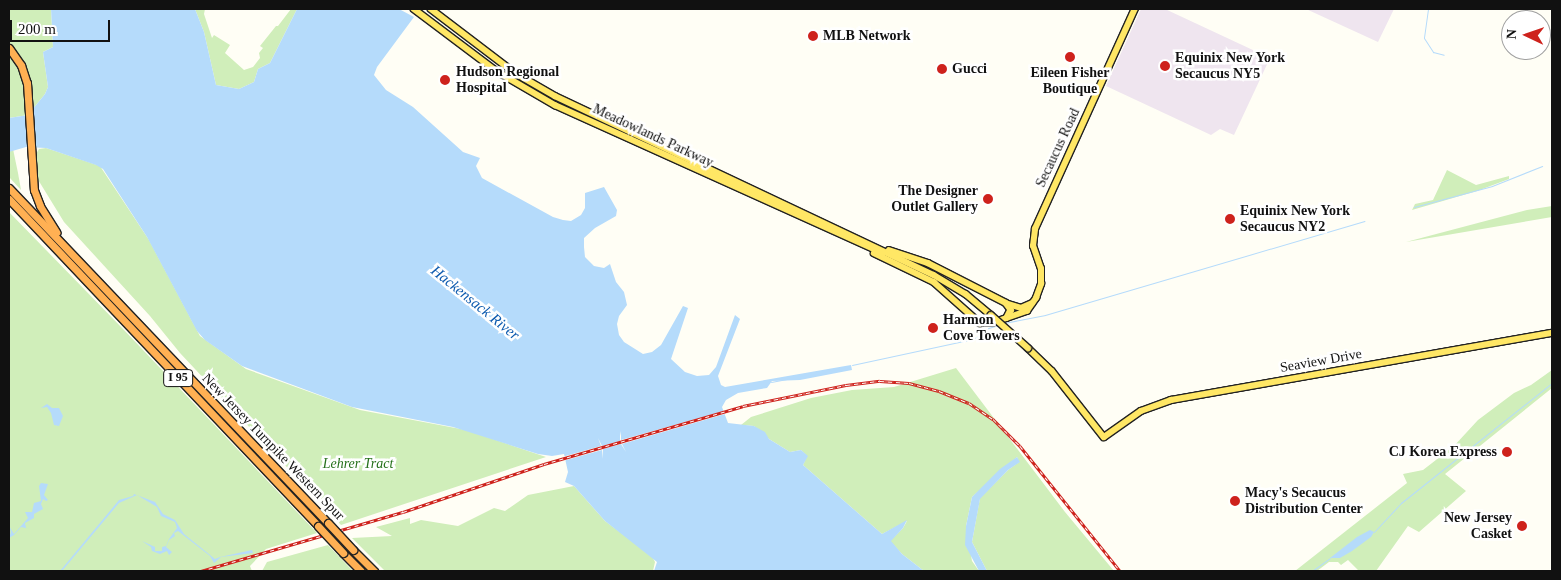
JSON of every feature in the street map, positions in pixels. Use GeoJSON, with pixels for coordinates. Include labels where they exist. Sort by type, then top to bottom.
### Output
{"type":"FeatureCollection","features":[{"type":"Feature","properties":{"kind":"highway"},"geometry":{"type":"LineString","coordinates":[[9,48],[25,74],[34,190],[43,212],[91,274]]}},
{"type":"Feature","properties":{"kind":"highway","name":"New Jersey Turnpike Western Spur"},"geometry":{"type":"LineString","coordinates":[[9,188],[374,571]]}},
{"type":"Feature","properties":{"kind":"highway","name":"New Jersey Turnpike Western Spur"},"geometry":{"type":"LineString","coordinates":[[9,199],[361,571]]}},
{"type":"Feature","properties":{"kind":"highway"},"geometry":{"type":"LineString","coordinates":[[9,204],[38,230]]}},
{"type":"Feature","properties":{"kind":"main road","name":"Meadowlands Parkway"},"geometry":{"type":"LineString","coordinates":[[414,9],[498,72],[555,105],[846,238],[898,258]]}},
{"type":"Feature","properties":{"kind":"main road","name":"Meadowlands Parkway"},"geometry":{"type":"LineString","coordinates":[[431,9],[515,73],[555,96],[877,246],[954,286],[992,315],[1052,371],[1104,438]]}},
{"type":"Feature","properties":{"kind":"main road","name":"Secaucus Road"},"geometry":{"type":"LineString","coordinates":[[1034,301],[1040,290],[1042,279],[1033,246],[1034,229],[1135,9]]}},
{"type":"Feature","properties":{"kind":"main road"},"geometry":{"type":"LineString","coordinates":[[846,238],[931,280],[979,322],[989,323],[1025,313],[1034,301]]}},
{"type":"Feature","properties":{"kind":"main road"},"geometry":{"type":"LineString","coordinates":[[877,246],[924,261],[1006,303],[1021,308],[1034,301]]}},
{"type":"Feature","properties":{"kind":"main road"},"geometry":{"type":"LineString","coordinates":[[1006,303],[1011,310],[1006,318]]}},
{"type":"Feature","properties":{"kind":"main road","name":"Seaview Drive"},"geometry":{"type":"LineString","coordinates":[[1104,438],[1141,411],[1171,400],[1552,333]]}},
{"type":"Feature","properties":{"kind":"shaded area"},"geometry":{"type":"Polygon","coordinates":[[[1141,9],[1165,9],[1270,58],[1234,135],[1220,129],[1211,135],[1106,86],[1141,9]]]}},
{"type":"Feature","properties":{"kind":"shaded area"},"geometry":{"type":"Polygon","coordinates":[[[1306,9],[1394,9],[1378,42],[1306,9]]]}},
{"type":"Feature","properties":{"kind":"green space"},"geometry":{"type":"Polygon","coordinates":[[[9,9],[51,9],[53,47],[43,52],[48,87],[45,94],[28,115],[9,118],[9,9]]]}},
{"type":"Feature","properties":{"kind":"green space"},"geometry":{"type":"Polygon","coordinates":[[[195,9],[205,9],[204,14],[212,38],[214,35],[230,45],[225,53],[244,70],[253,67],[260,58],[259,53],[263,48],[260,46],[291,9],[297,9],[270,63],[258,69],[254,82],[239,89],[216,85],[204,32],[195,9]]]}},
{"type":"Feature","properties":{"kind":"green space","name":"Lehrer Tract"},"geometry":{"type":"Polygon","coordinates":[[[46,148],[100,166],[149,240],[200,336],[246,369],[360,410],[466,430],[546,457],[341,525],[180,353],[150,316],[64,222],[37,178],[36,154],[39,149],[46,148]]]}},
{"type":"Feature","properties":{"kind":"green space"},"geometry":{"type":"Polygon","coordinates":[[[13,149],[21,190],[9,177],[9,152],[13,149]]]}},
{"type":"Feature","properties":{"kind":"green space"},"geometry":{"type":"Polygon","coordinates":[[[1447,170],[1476,185],[1509,176],[1509,179],[1477,191],[1412,210],[1415,204],[1433,200],[1447,170]]]}},
{"type":"Feature","properties":{"kind":"green space"},"geometry":{"type":"Polygon","coordinates":[[[1552,206],[1552,217],[1406,242],[1527,210],[1552,206]]]}},
{"type":"Feature","properties":{"kind":"green space"},"geometry":{"type":"Polygon","coordinates":[[[9,212],[317,533],[266,549],[250,566],[252,571],[9,571],[9,212]]]}},
{"type":"Feature","properties":{"kind":"green space"},"geometry":{"type":"Polygon","coordinates":[[[956,368],[1065,512],[1114,571],[987,571],[972,542],[980,498],[1008,470],[1019,462],[1017,457],[972,497],[966,526],[972,561],[979,571],[924,571],[902,554],[890,541],[907,521],[882,534],[803,465],[807,456],[801,450],[790,452],[769,439],[754,426],[741,425],[751,417],[811,398],[852,390],[894,387],[956,368]]]}},
{"type":"Feature","properties":{"kind":"green space"},"geometry":{"type":"Polygon","coordinates":[[[1552,370],[1552,388],[1445,474],[1466,491],[1419,532],[1408,526],[1376,571],[1359,571],[1348,560],[1341,565],[1338,562],[1329,562],[1317,571],[1295,571],[1407,483],[1403,474],[1423,470],[1454,446],[1478,420],[1514,393],[1531,385],[1552,370]]]}},
{"type":"Feature","properties":{"kind":"green space"},"geometry":{"type":"Polygon","coordinates":[[[574,486],[605,521],[652,556],[655,562],[653,571],[385,571],[352,538],[392,536],[376,527],[410,518],[410,524],[421,520],[458,526],[494,508],[505,511],[528,495],[574,486]]]}},
{"type":"Feature","properties":{"kind":"green space"},"geometry":{"type":"Polygon","coordinates":[[[328,545],[353,571],[262,571],[267,562],[328,545]]]}},
{"type":"Feature","properties":{"kind":"water","name":"Hackensack River"},"geometry":{"type":"Polygon","coordinates":[[[51,9],[195,9],[204,32],[216,85],[239,89],[254,82],[258,69],[270,63],[297,9],[399,9],[414,17],[377,67],[374,75],[386,90],[413,107],[463,152],[480,158],[476,166],[482,178],[553,217],[571,221],[581,215],[585,208],[585,193],[604,187],[617,210],[616,216],[595,228],[584,238],[585,257],[594,266],[604,268],[610,264],[616,282],[624,292],[627,305],[619,316],[617,324],[619,335],[624,342],[643,354],[652,352],[661,345],[683,306],[688,308],[671,359],[685,372],[697,376],[709,375],[716,367],[735,315],[740,319],[718,376],[721,385],[725,387],[851,365],[852,370],[800,380],[772,381],[767,388],[738,393],[726,400],[722,407],[728,423],[754,426],[765,432],[769,439],[790,452],[801,450],[808,456],[803,465],[882,534],[907,520],[903,528],[891,541],[902,554],[924,571],[654,571],[657,562],[605,521],[574,486],[565,482],[568,472],[564,454],[552,456],[538,454],[453,427],[352,407],[242,366],[205,340],[197,331],[147,237],[103,169],[46,148],[26,147],[9,152],[9,118],[28,115],[45,94],[48,87],[43,52],[53,47],[51,9]]]}},
{"type":"Feature","properties":{"kind":"water"},"geometry":{"type":"Polygon","coordinates":[[[47,404],[52,408],[59,408],[63,416],[59,426],[54,425],[51,413],[47,407],[41,408],[47,404]]]}},
{"type":"Feature","properties":{"kind":"water"},"geometry":{"type":"Polygon","coordinates":[[[1017,457],[1020,462],[1008,470],[980,499],[972,542],[987,571],[979,571],[965,545],[966,526],[972,497],[1000,469],[1017,457]]]}},
{"type":"Feature","properties":{"kind":"water"},"geometry":{"type":"Polygon","coordinates":[[[41,483],[48,484],[44,495],[48,500],[43,499],[41,504],[43,509],[34,514],[34,518],[25,523],[26,528],[30,529],[21,527],[14,535],[9,538],[11,532],[9,526],[14,534],[28,518],[25,512],[32,512],[34,503],[41,501],[39,486],[41,483]]]}},
{"type":"Feature","properties":{"kind":"water"},"geometry":{"type":"Polygon","coordinates":[[[134,494],[137,495],[119,503],[62,571],[60,571],[119,500],[134,494]]]}},
{"type":"Feature","properties":{"kind":"water"},"geometry":{"type":"Polygon","coordinates":[[[138,495],[155,502],[163,514],[175,520],[184,534],[215,559],[220,557],[252,550],[253,553],[221,557],[214,563],[210,556],[178,531],[174,533],[175,536],[169,540],[166,547],[172,552],[169,555],[167,551],[160,554],[152,551],[151,547],[142,541],[155,547],[155,551],[162,551],[162,547],[166,546],[169,539],[177,528],[175,522],[161,516],[157,507],[138,495]]]}},
{"type":"Feature","properties":{"kind":"water"},"geometry":{"type":"Polygon","coordinates":[[[1370,530],[1374,532],[1371,537],[1352,551],[1340,558],[1330,558],[1357,537],[1370,530]]]}},
{"type":"Feature","properties":{"kind":"pier"},"geometry":{"type":"Polygon","coordinates":[[[724,411],[725,414],[622,444],[626,452],[621,444],[603,449],[603,459],[602,450],[563,461],[562,457],[601,446],[598,438],[602,446],[620,441],[621,431],[621,440],[724,411]]]}},
{"type":"Feature","properties":{"kind":"waterway"},"geometry":{"type":"LineString","coordinates":[[1428,9],[1424,38],[1433,52],[1444,55]]}},
{"type":"Feature","properties":{"kind":"waterway"},"geometry":{"type":"LineString","coordinates":[[1414,207],[1492,186],[1542,166]]}},
{"type":"Feature","properties":{"kind":"waterway"},"geometry":{"type":"LineString","coordinates":[[1004,323],[1045,315],[1364,221]]}},
{"type":"Feature","properties":{"kind":"waterway"},"geometry":{"type":"LineString","coordinates":[[852,365],[969,340],[977,337],[985,329],[998,325]]}},
{"type":"Feature","properties":{"kind":"waterway"},"geometry":{"type":"LineString","coordinates":[[771,382],[787,379]]}},
{"type":"Feature","properties":{"kind":"waterway"},"geometry":{"type":"LineString","coordinates":[[1374,532],[1401,503],[1552,383]]}},
{"type":"Feature","properties":{"kind":"waterway"},"geometry":{"type":"LineString","coordinates":[[1312,571],[1330,558]]}},
{"type":"Feature","properties":{"kind":"railway"},"geometry":{"type":"LineString","coordinates":[[201,571],[403,512],[544,464],[743,406],[846,385],[880,381],[909,383],[939,391],[969,403],[993,419],[1020,446],[1120,571]]}},
{"type":"Feature","properties":{"kind":"place","name":"MLB Network"},"geometry":{"type":"Point","coordinates":[813,36]}},
{"type":"Feature","properties":{"kind":"place","name":"Eileen Fisher Boutique"},"geometry":{"type":"Point","coordinates":[1070,57]}},
{"type":"Feature","properties":{"kind":"place","name":"Equinix New York Secaucus NY5"},"geometry":{"type":"Point","coordinates":[1165,66]}},
{"type":"Feature","properties":{"kind":"place","name":"Gucci"},"geometry":{"type":"Point","coordinates":[942,69]}},
{"type":"Feature","properties":{"kind":"place","name":"Hudson Regional Hospital"},"geometry":{"type":"Point","coordinates":[445,80]}},
{"type":"Feature","properties":{"kind":"place","name":"The Designer Outlet Gallery"},"geometry":{"type":"Point","coordinates":[988,199]}},
{"type":"Feature","properties":{"kind":"place","name":"Equinix New York Secaucus NY2"},"geometry":{"type":"Point","coordinates":[1230,219]}},
{"type":"Feature","properties":{"kind":"place","name":"Harmon Cove Towers"},"geometry":{"type":"Point","coordinates":[933,328]}},
{"type":"Feature","properties":{"kind":"place","name":"CJ Korea Express"},"geometry":{"type":"Point","coordinates":[1507,452]}},
{"type":"Feature","properties":{"kind":"place","name":"Macy's Secaucus Distribution Center"},"geometry":{"type":"Point","coordinates":[1235,501]}},
{"type":"Feature","properties":{"kind":"place","name":"New Jersey Casket"},"geometry":{"type":"Point","coordinates":[1522,526]}}]}
